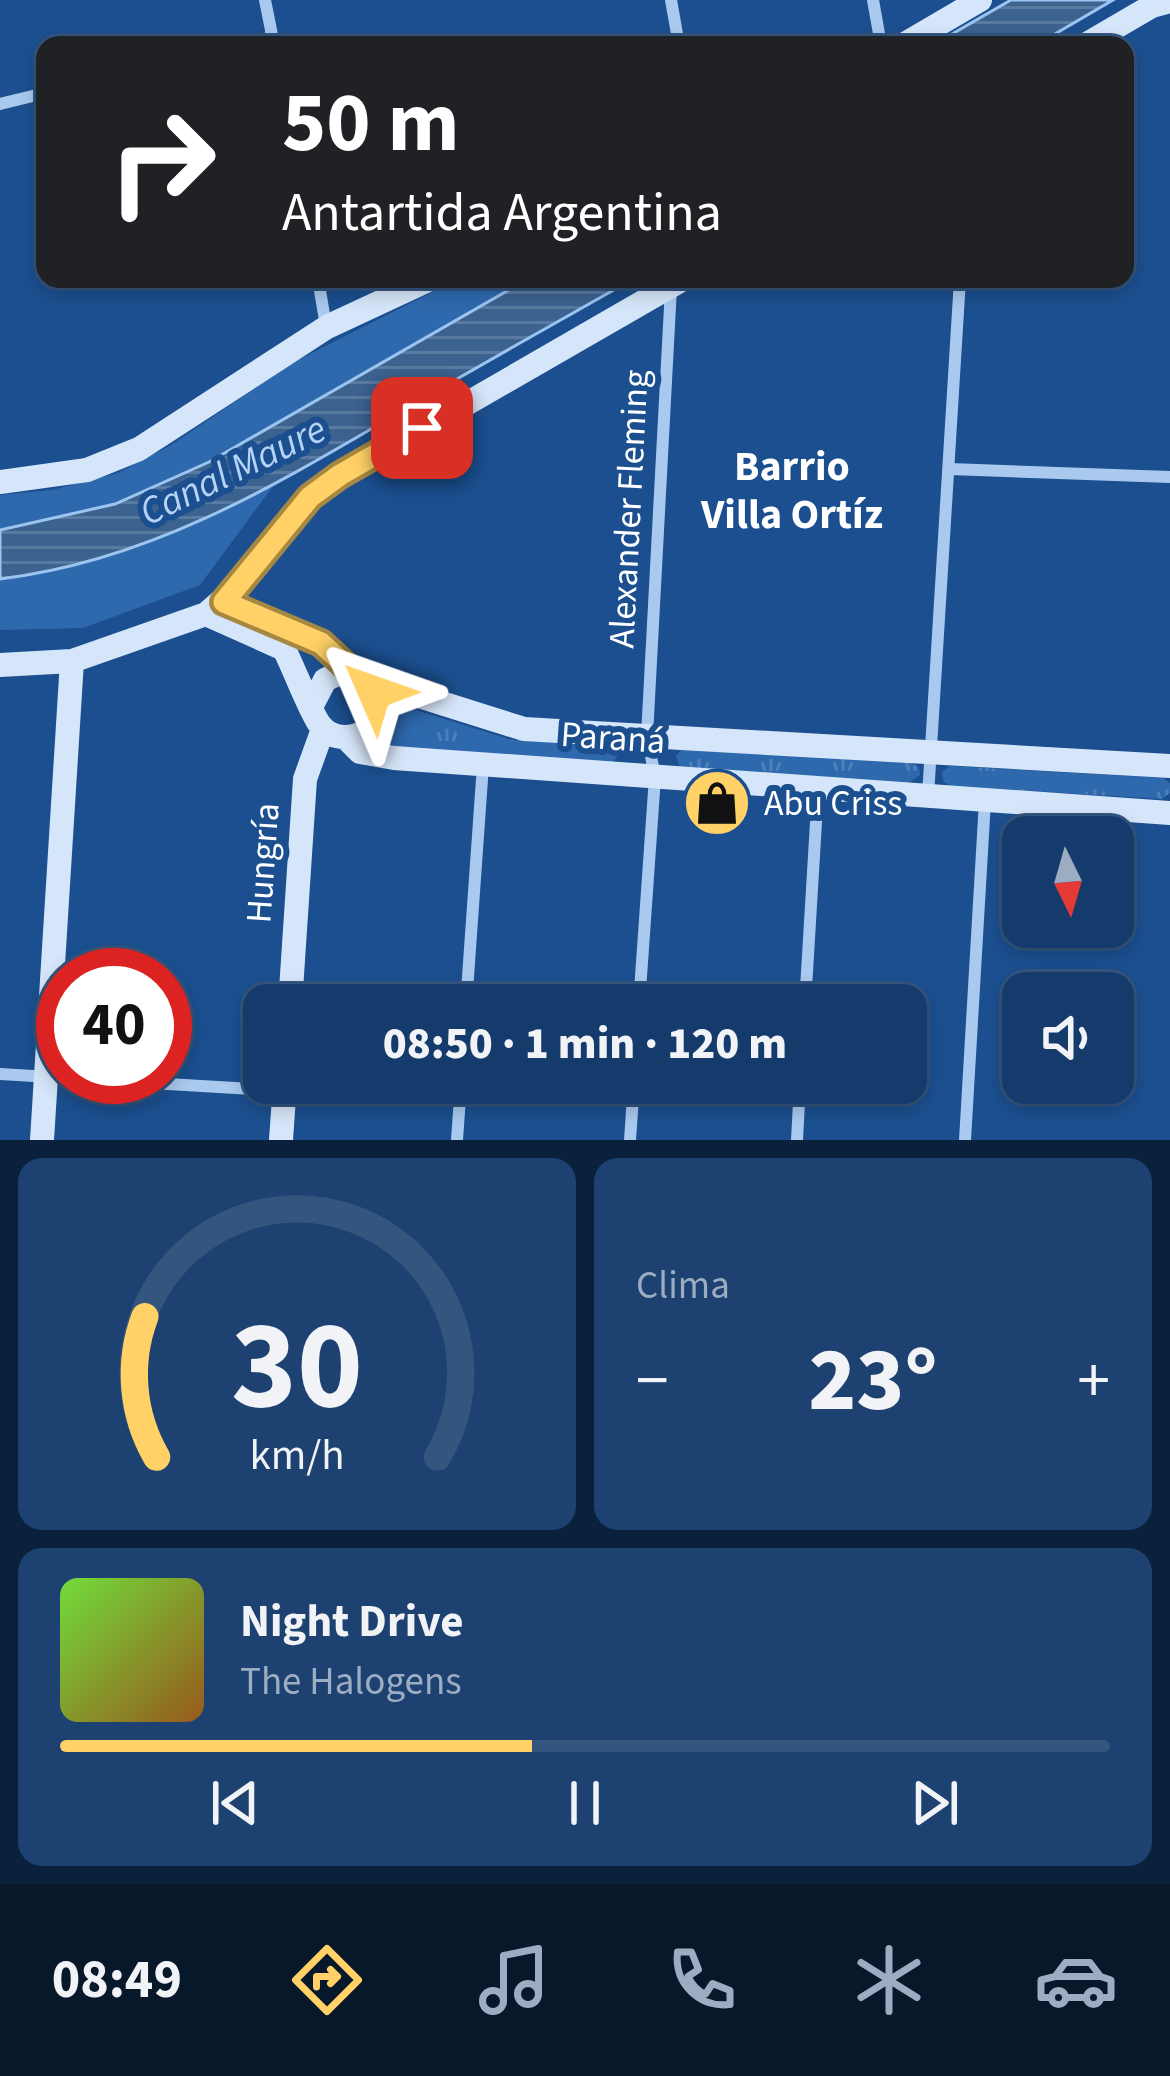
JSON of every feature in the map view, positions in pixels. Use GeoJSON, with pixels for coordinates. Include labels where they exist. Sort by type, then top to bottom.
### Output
{"type":"FeatureCollection","features":[{"type":"Feature","properties":{"kind":"street"},"geometry":{"type":"LineString","coordinates":[[266,0],[272,36]]}},
{"type":"Feature","properties":{"kind":"street"},"geometry":{"type":"LineString","coordinates":[[670,0],[677,36]]}},
{"type":"Feature","properties":{"kind":"street"},"geometry":{"type":"LineString","coordinates":[[874,0],[880,36]]}},
{"type":"Feature","properties":{"kind":"street"},"geometry":{"type":"LineString","coordinates":[[918,36],[980,0]]}},
{"type":"Feature","properties":{"kind":"street"},"geometry":{"type":"LineString","coordinates":[[1100,36],[1152,6],[1170,1]]}},
{"type":"Feature","properties":{"kind":"street"},"geometry":{"type":"LineString","coordinates":[[0,104],[36,95]]}},
{"type":"Feature","properties":{"kind":"street"},"geometry":{"type":"LineString","coordinates":[[319,288],[327,327]]}},
{"type":"Feature","properties":{"kind":"street"},"geometry":{"type":"LineString","coordinates":[[0,482],[87,470],[139,449],[327,327],[411,288]]}},
{"type":"Feature","properties":{"kind":"street"},"geometry":{"type":"LineString","coordinates":[[0,664],[71,661],[215,608],[324,486],[668,288]]}},
{"type":"Feature","properties":{"kind":"street","name":"Alexander Fleming"},"geometry":{"type":"LineString","coordinates":[[640,984],[655,777],[646,736],[677,288]]}},
{"type":"Feature","properties":{"kind":"street"},"geometry":{"type":"LineString","coordinates":[[928,797],[960,288]]}},
{"type":"Feature","properties":{"kind":"street"},"geometry":{"type":"LineString","coordinates":[[950,469],[1170,477]]}},
{"type":"Feature","properties":{"kind":"street"},"geometry":{"type":"LineString","coordinates":[[215,608],[284,649],[327,724]]}},
{"type":"Feature","properties":{"kind":"street","name":"Paraná"},"geometry":{"type":"LineString","coordinates":[[215,608],[321,643],[357,676],[514,727],[1170,766]]}},
{"type":"Feature","properties":{"kind":"street"},"geometry":{"type":"LineString","coordinates":[[54,948],[71,661]]}},
{"type":"Feature","properties":{"kind":"street"},"geometry":{"type":"LineString","coordinates":[[357,676],[374,692],[376,713],[364,730],[327,724],[325,680],[357,676]]}},
{"type":"Feature","properties":{"kind":"street","name":"Paraná"},"geometry":{"type":"LineString","coordinates":[[327,724],[368,755],[1170,813]]}},
{"type":"Feature","properties":{"kind":"street","name":"Hungría"},"geometry":{"type":"LineString","coordinates":[[291,984],[304,779],[327,724]]}},
{"type":"Feature","properties":{"kind":"street"},"geometry":{"type":"LineString","coordinates":[[467,984],[483,765]]}},
{"type":"Feature","properties":{"kind":"street"},"geometry":{"type":"LineString","coordinates":[[806,984],[818,789]]}},
{"type":"Feature","properties":{"kind":"street"},"geometry":{"type":"LineString","coordinates":[[965,1140],[985,801]]}},
{"type":"Feature","properties":{"kind":"street"},"geometry":{"type":"LineString","coordinates":[[0,1074],[36,1076]]}},
{"type":"Feature","properties":{"kind":"street"},"geometry":{"type":"LineString","coordinates":[[192,1083],[243,1085]]}},
{"type":"Feature","properties":{"kind":"street"},"geometry":{"type":"LineString","coordinates":[[42,1140],[44,1104]]}},
{"type":"Feature","properties":{"kind":"street"},"geometry":{"type":"LineString","coordinates":[[281,1140],[283,1104]]}},
{"type":"Feature","properties":{"kind":"street"},"geometry":{"type":"LineString","coordinates":[[457,1140],[460,1104]]}},
{"type":"Feature","properties":{"kind":"street"},"geometry":{"type":"LineString","coordinates":[[630,1140],[633,1104]]}},
{"type":"Feature","properties":{"kind":"street"},"geometry":{"type":"LineString","coordinates":[[797,1140],[799,1104]]}},
{"type":"Feature","properties":{"kind":"green space"},"geometry":{"type":"Polygon","coordinates":[[[440,288],[512,288],[209,462],[115,504],[0,530],[0,495],[52,490],[118,473],[171,445],[294,362],[440,288]]]}},
{"type":"Feature","properties":{"kind":"green space"},"geometry":{"type":"Polygon","coordinates":[[[274,485],[200,585],[83,628],[0,630],[0,579],[107,556],[208,517],[274,485]]]}},
{"type":"Feature","properties":{"kind":"green space"},"geometry":{"type":"Polygon","coordinates":[[[390,702],[512,740],[612,746],[618,756],[611,763],[368,745],[384,728],[390,702]]]}},
{"type":"Feature","properties":{"kind":"green space"},"geometry":{"type":"Polygon","coordinates":[[[682,749],[911,763],[919,767],[920,775],[909,783],[680,767],[676,756],[682,749]]]}},
{"type":"Feature","properties":{"kind":"green space"},"geometry":{"type":"Polygon","coordinates":[[[950,766],[1163,778],[1170,783],[1170,793],[1162,799],[950,786],[942,772],[950,766]]]}},
{"type":"Feature","properties":{"kind":"water"},"geometry":{"type":"Polygon","coordinates":[[[1011,0],[1113,0],[1051,36],[949,36],[1011,0]]]}},
{"type":"Feature","properties":{"kind":"water","name":"Canal Maure"},"geometry":{"type":"Polygon","coordinates":[[[512,288],[617,288],[306,466],[209,516],[108,556],[0,579],[0,530],[115,504],[209,462],[512,288]]]}},
{"type":"Feature","properties":{"kind":"place","name":"Abu Criss"},"geometry":{"type":"Point","coordinates":[717,803]}},
{"type":"Feature","properties":{"kind":"district","name":"Barrio Villa Ortíz"},"geometry":{"type":"Point","coordinates":[792,491]}},
{"type":"Feature","properties":{"kind":"route"},"geometry":{"type":"LineString","coordinates":[[374,692],[321,643],[224,602],[310,497],[422,428]]}}]}
